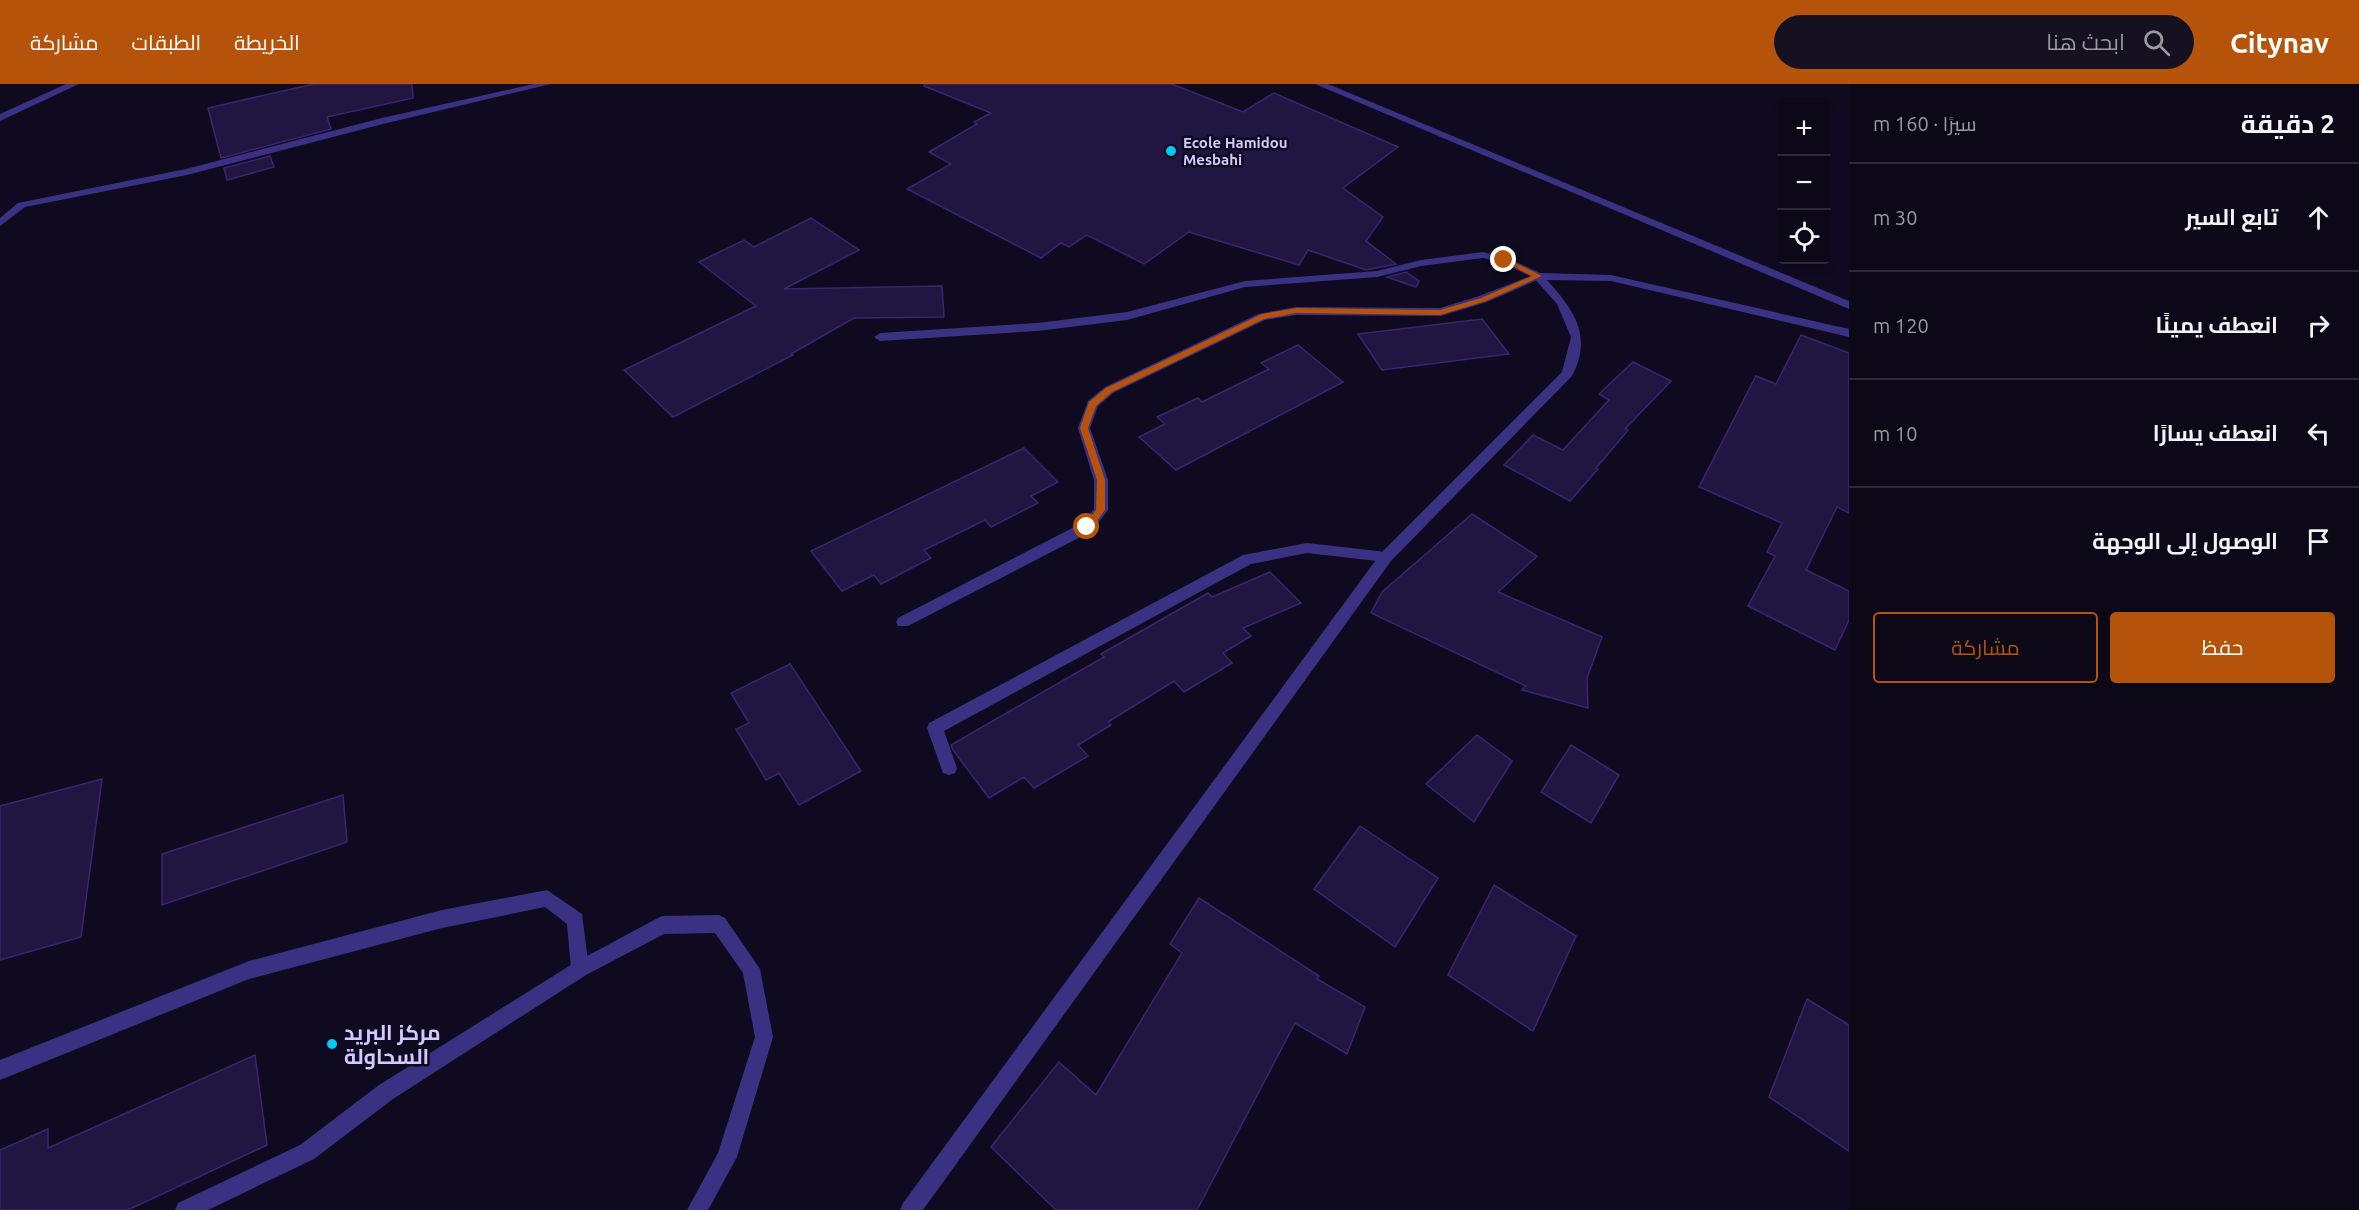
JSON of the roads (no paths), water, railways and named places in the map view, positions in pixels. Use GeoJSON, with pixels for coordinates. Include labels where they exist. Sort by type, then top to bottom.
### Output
{"type":"FeatureCollection","features":[{"type":"Feature","properties":{"kind":"street"},"geometry":{"type":"LineString","coordinates":[[0,118],[74,84]]}},
{"type":"Feature","properties":{"kind":"street"},"geometry":{"type":"LineString","coordinates":[[0,223],[22,205],[187,172],[382,122],[546,84]]}},
{"type":"Feature","properties":{"kind":"street"},"geometry":{"type":"LineString","coordinates":[[1320,84],[1849,305]]}},
{"type":"Feature","properties":{"kind":"street"},"geometry":{"type":"LineString","coordinates":[[880,337],[1037,327],[1127,316],[1245,284],[1377,274],[1421,263],[1483,255],[1504,260],[1538,276],[1562,303],[1577,337],[1568,373],[1386,557],[910,1210]]}},
{"type":"Feature","properties":{"kind":"street"},"geometry":{"type":"LineString","coordinates":[[903,622],[1087,527],[1101,510],[1101,480],[1084,428],[1092,404],[1109,390],[1262,317],[1296,311],[1440,312],[1484,299],[1538,276],[1611,278],[1849,333]]}},
{"type":"Feature","properties":{"kind":"street"},"geometry":{"type":"LineString","coordinates":[[949,768],[935,728],[1248,559],[1307,548],[1386,557]]}},
{"type":"Feature","properties":{"kind":"street"},"geometry":{"type":"LineString","coordinates":[[0,1070],[249,970],[442,919],[547,898],[576,920],[580,969]]}},
{"type":"Feature","properties":{"kind":"street"},"geometry":{"type":"LineString","coordinates":[[185,1210],[308,1152],[386,1092],[580,969],[662,926],[719,924],[751,969],[764,1037],[727,1157],[697,1210]]}},
{"type":"Feature","properties":{"kind":"place","name":"Ecole Hamidou Mesbahi"},"geometry":{"type":"Point","coordinates":[1171,151]}},
{"type":"Feature","properties":{"kind":"place","name":"مركز البريد السحاولة"},"geometry":{"type":"Point","coordinates":[332,1044]}}]}
